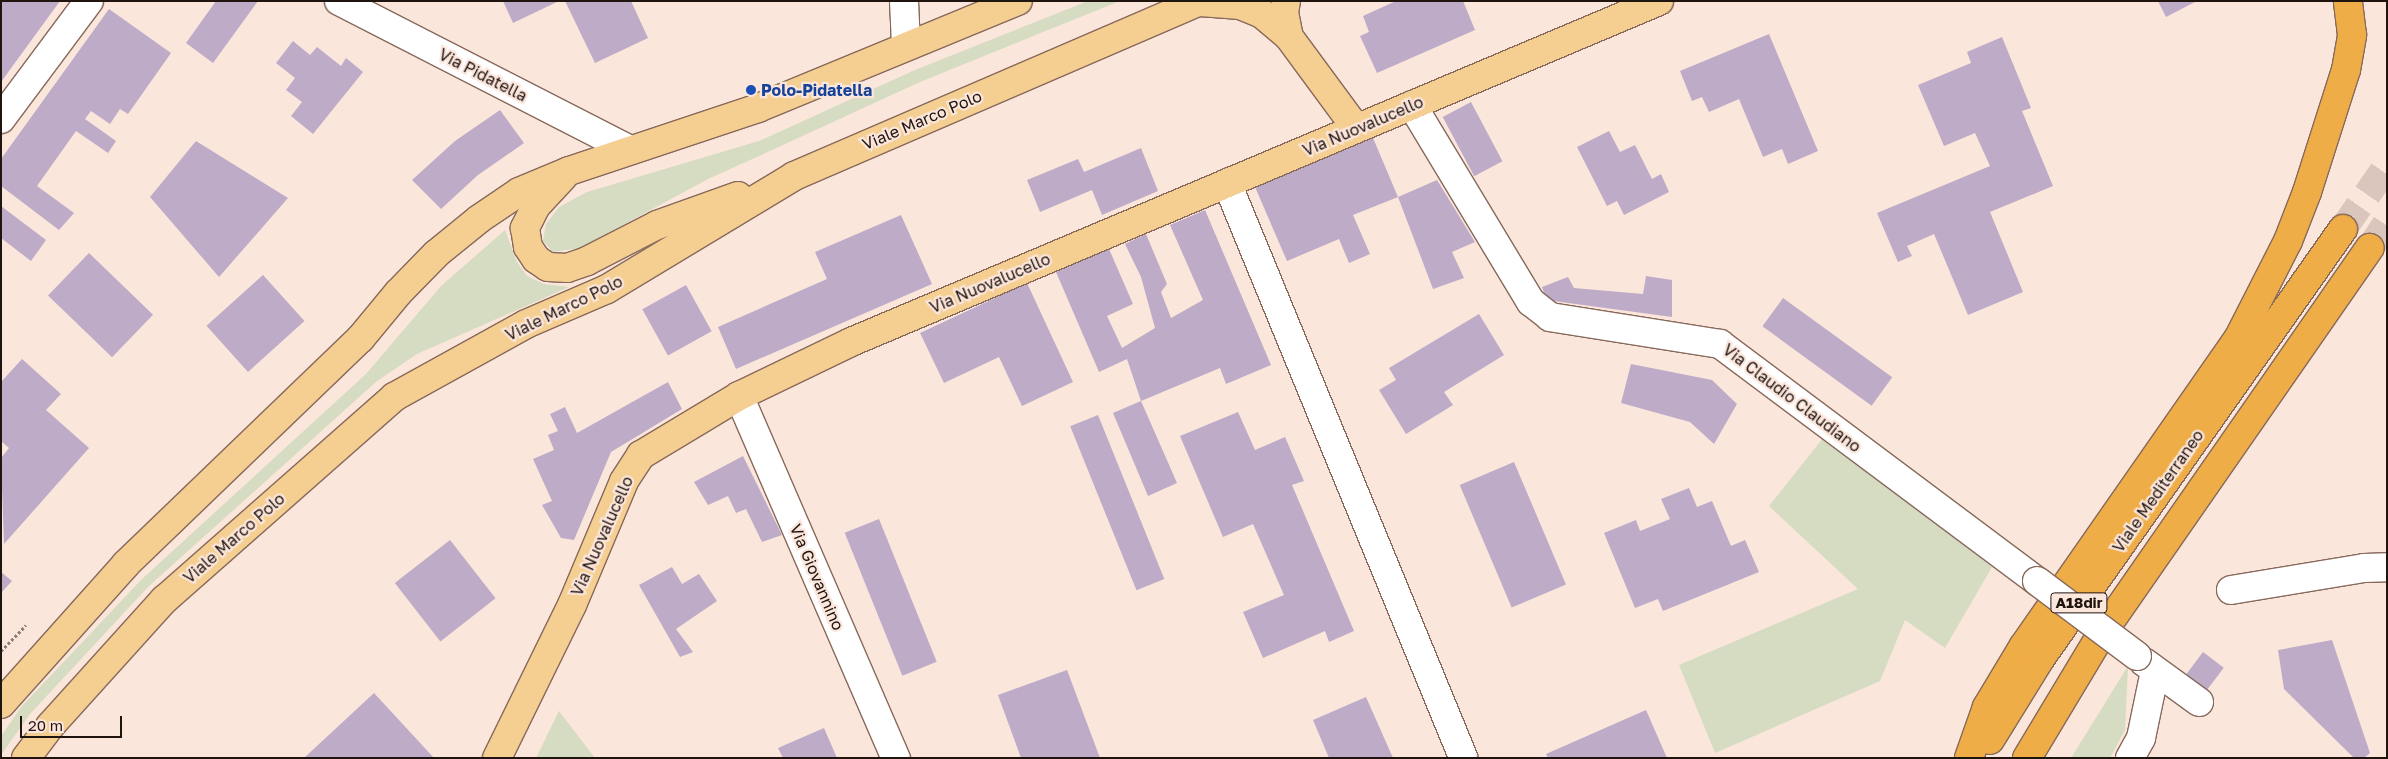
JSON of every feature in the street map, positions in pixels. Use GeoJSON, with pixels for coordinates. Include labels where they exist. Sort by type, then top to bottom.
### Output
{"type":"FeatureCollection","features":[{"type":"Feature","properties":{"kind":"highway"},"geometry":{"type":"LineString","coordinates":[[1969,758],[1987,707],[2023,647],[2238,339],[2284,249],[2307,192],[2342,85],[2352,35],[2348,1]]}},
{"type":"Feature","properties":{"kind":"highway","name":"Viale Mediterraneo"},"geometry":{"type":"LineString","coordinates":[[1978,758],[2040,659],[2343,229]]}},
{"type":"Feature","properties":{"kind":"highway","name":"A18dir"},"geometry":{"type":"LineString","coordinates":[[2027,758],[2102,633],[2370,248]]}},
{"type":"Feature","properties":{"kind":"main road"},"geometry":{"type":"LineString","coordinates":[[1,704],[126,564],[360,339],[398,293],[436,254],[519,192],[628,149],[758,108],[906,45],[1018,1]]}},
{"type":"Feature","properties":{"kind":"main road"},"geometry":{"type":"LineString","coordinates":[[1286,1],[1284,12],[1289,37]]}},
{"type":"Feature","properties":{"kind":"main road","name":"Via Nuovalucello"},"geometry":{"type":"LineString","coordinates":[[497,758],[572,605],[624,481],[641,455],[739,396],[851,342],[1659,1]]}},
{"type":"Feature","properties":{"kind":"main road"},"geometry":{"type":"LineString","coordinates":[[1201,2],[1240,5],[1262,14],[1289,37],[1356,128]]}},
{"type":"Feature","properties":{"kind":"main road","name":"Viale Marco Polo"},"geometry":{"type":"LineString","coordinates":[[26,758],[51,725],[164,600],[394,397],[526,324],[607,290],[794,176],[1201,2]]}},
{"type":"Feature","properties":{"kind":"main road"},"geometry":{"type":"LineString","coordinates":[[569,171],[536,206],[525,228],[528,247],[536,259],[548,267],[567,268],[587,261],[657,225],[794,176]]}},
{"type":"Feature","properties":{"kind":"street"},"geometry":{"type":"LineString","coordinates":[[3,112],[89,1]]}},
{"type":"Feature","properties":{"kind":"street","name":"Via Pidatella"},"geometry":{"type":"LineString","coordinates":[[338,1],[628,149]]}},
{"type":"Feature","properties":{"kind":"street"},"geometry":{"type":"LineString","coordinates":[[904,1],[906,45]]}},
{"type":"Feature","properties":{"kind":"street","name":"Via Claudio Claudiano"},"geometry":{"type":"LineString","coordinates":[[1412,106],[1531,302],[1550,317],[1720,344],[2199,702]]}},
{"type":"Feature","properties":{"kind":"street"},"geometry":{"type":"LineString","coordinates":[[1227,182],[1463,757]]}},
{"type":"Feature","properties":{"kind":"street","name":"Via Giovannino"},"geometry":{"type":"LineString","coordinates":[[739,396],[896,758]]}},
{"type":"Feature","properties":{"kind":"street"},"geometry":{"type":"LineString","coordinates":[[2231,590],[2364,568],[2387,567]]}},
{"type":"Feature","properties":{"kind":"street"},"geometry":{"type":"LineString","coordinates":[[2130,758],[2140,738],[2146,664]]}},
{"type":"Feature","properties":{"kind":"green space"},"geometry":{"type":"Polygon","coordinates":[[[1088,1],[1120,1],[920,82],[708,179],[580,248],[553,252],[543,241],[546,224],[559,207],[587,192],[759,141],[915,70],[1088,1]]]}},
{"type":"Feature","properties":{"kind":"green space"},"geometry":{"type":"Polygon","coordinates":[[[505,230],[517,262],[527,276],[544,284],[569,287],[417,354],[377,381],[148,587],[30,714],[1,755],[1,736],[22,706],[141,580],[366,374],[441,286],[505,230]]]}},
{"type":"Feature","properties":{"kind":"green space"},"geometry":{"type":"Polygon","coordinates":[[[1823,438],[1992,567],[1945,648],[1905,620],[1880,681],[1715,753],[1679,665],[1858,589],[1769,506],[1823,438]]]}},
{"type":"Feature","properties":{"kind":"green space"},"geometry":{"type":"Polygon","coordinates":[[[2128,666],[2125,730],[2110,758],[2071,758],[2128,666]]]}},
{"type":"Feature","properties":{"kind":"green space"},"geometry":{"type":"Polygon","coordinates":[[[559,711],[595,758],[536,758],[559,711]]]}},
{"type":"Feature","properties":{"kind":"building"},"geometry":{"type":"Polygon","coordinates":[[[1,1],[60,1],[1,82],[1,1]]]}},
{"type":"Feature","properties":{"kind":"building"},"geometry":{"type":"Polygon","coordinates":[[[216,1],[258,1],[213,63],[186,43],[216,1]]]}},
{"type":"Feature","properties":{"kind":"building"},"geometry":{"type":"Polygon","coordinates":[[[503,1],[559,1],[513,23],[503,1]]]}},
{"type":"Feature","properties":{"kind":"building"},"geometry":{"type":"Polygon","coordinates":[[[565,1],[631,1],[648,38],[595,63],[565,1]]]}},
{"type":"Feature","properties":{"kind":"building"},"geometry":{"type":"Polygon","coordinates":[[[1396,1],[1463,1],[1475,30],[1377,73],[1360,36],[1369,32],[1363,16],[1396,1]]]}},
{"type":"Feature","properties":{"kind":"building"},"geometry":{"type":"Polygon","coordinates":[[[2158,1],[2197,1],[2166,17],[2158,1]]]}},
{"type":"Feature","properties":{"kind":"building"},"geometry":{"type":"Polygon","coordinates":[[[109,9],[171,53],[128,114],[120,109],[110,124],[91,111],[85,119],[116,141],[108,153],[76,131],[37,186],[74,213],[59,230],[1,186],[1,159],[109,9]]]}},
{"type":"Feature","properties":{"kind":"building"},"geometry":{"type":"Polygon","coordinates":[[[1769,34],[1818,151],[1788,164],[1782,149],[1763,157],[1739,99],[1709,112],[1702,97],[1692,101],[1680,71],[1769,34]]]}},
{"type":"Feature","properties":{"kind":"building"},"geometry":{"type":"Polygon","coordinates":[[[2002,37],[2031,108],[2022,111],[2053,186],[1990,212],[2023,292],[1968,315],[1934,234],[1907,246],[1912,256],[1898,262],[1877,213],[1990,166],[1975,133],[1944,146],[1918,85],[1971,63],[1967,52],[2002,37]]]}},
{"type":"Feature","properties":{"kind":"building"},"geometry":{"type":"Polygon","coordinates":[[[293,41],[310,55],[317,47],[341,66],[346,58],[363,72],[313,134],[291,116],[302,102],[286,90],[295,78],[276,63],[293,41]]]}},
{"type":"Feature","properties":{"kind":"building"},"geometry":{"type":"Polygon","coordinates":[[[1471,102],[1502,161],[1474,176],[1443,117],[1471,102]]]}},
{"type":"Feature","properties":{"kind":"building"},"geometry":{"type":"Polygon","coordinates":[[[500,110],[524,143],[478,175],[441,209],[412,180],[455,141],[500,110]]]}},
{"type":"Feature","properties":{"kind":"building"},"geometry":{"type":"Polygon","coordinates":[[[1609,131],[1620,152],[1635,145],[1652,179],[1661,174],[1669,192],[1624,215],[1617,201],[1607,206],[1577,147],[1609,131]]]}},
{"type":"Feature","properties":{"kind":"building"},"geometry":{"type":"Polygon","coordinates":[[[1373,138],[1398,197],[1353,215],[1370,254],[1349,263],[1339,239],[1287,261],[1255,187],[1373,138]]]}},
{"type":"Feature","properties":{"kind":"building"},"geometry":{"type":"Polygon","coordinates":[[[196,141],[288,198],[219,277],[150,197],[196,141]]]}},
{"type":"Feature","properties":{"kind":"building"},"geometry":{"type":"Polygon","coordinates":[[[1141,148],[1158,191],[1102,215],[1092,190],[1040,212],[1027,180],[1078,159],[1084,172],[1141,148]]]}},
{"type":"Feature","properties":{"kind":"building"},"geometry":{"type":"Polygon","coordinates":[[[1437,180],[1475,242],[1452,252],[1464,278],[1433,289],[1398,197],[1437,180]]]}},
{"type":"Feature","properties":{"kind":"building"},"geometry":{"type":"Polygon","coordinates":[[[1,206],[46,240],[31,261],[1,238],[1,206]]]}},
{"type":"Feature","properties":{"kind":"building"},"geometry":{"type":"Polygon","coordinates":[[[1205,210],[1271,365],[1226,384],[1220,368],[1141,401],[1127,359],[1099,372],[1056,272],[1109,249],[1133,304],[1107,316],[1122,348],[1155,328],[1141,277],[1125,244],[1146,234],[1167,284],[1161,292],[1171,318],[1203,300],[1170,225],[1205,210]]]}},
{"type":"Feature","properties":{"kind":"building"},"geometry":{"type":"Polygon","coordinates":[[[901,215],[932,284],[736,369],[718,327],[827,279],[815,252],[901,215]]]}},
{"type":"Feature","properties":{"kind":"building"},"geometry":{"type":"Polygon","coordinates":[[[89,253],[153,315],[112,357],[48,295],[89,253]]]}},
{"type":"Feature","properties":{"kind":"building"},"geometry":{"type":"Polygon","coordinates":[[[263,275],[304,321],[248,372],[207,326],[263,275]]]}},
{"type":"Feature","properties":{"kind":"building"},"geometry":{"type":"Polygon","coordinates":[[[1646,276],[1672,280],[1672,317],[1546,300],[1542,287],[1568,277],[1574,288],[1643,294],[1646,276]]]}},
{"type":"Feature","properties":{"kind":"building"},"geometry":{"type":"Polygon","coordinates":[[[1027,283],[1073,382],[1022,406],[999,357],[944,383],[920,333],[1027,283]]]}},
{"type":"Feature","properties":{"kind":"building"},"geometry":{"type":"Polygon","coordinates":[[[686,285],[712,331],[668,356],[642,309],[686,285]]]}},
{"type":"Feature","properties":{"kind":"building"},"geometry":{"type":"Polygon","coordinates":[[[1783,298],[1892,377],[1872,406],[1762,326],[1783,298]]]}},
{"type":"Feature","properties":{"kind":"building"},"geometry":{"type":"Polygon","coordinates":[[[1479,314],[1504,355],[1444,392],[1453,405],[1406,434],[1379,390],[1396,380],[1389,368],[1479,314]]]}},
{"type":"Feature","properties":{"kind":"building"},"geometry":{"type":"Polygon","coordinates":[[[22,359],[61,394],[46,410],[89,448],[4,544],[1,458],[9,448],[1,441],[1,382],[22,359]]]}},
{"type":"Feature","properties":{"kind":"building"},"geometry":{"type":"Polygon","coordinates":[[[1631,364],[1712,380],[1737,404],[1714,444],[1690,422],[1621,403],[1631,364]]]}},
{"type":"Feature","properties":{"kind":"building"},"geometry":{"type":"Polygon","coordinates":[[[668,382],[682,409],[611,452],[574,540],[561,538],[542,505],[552,501],[533,459],[554,450],[548,435],[558,431],[550,414],[565,407],[577,433],[668,382]]]}},
{"type":"Feature","properties":{"kind":"building"},"geometry":{"type":"Polygon","coordinates":[[[1141,401],[1177,483],[1148,496],[1113,413],[1141,401]]]}},
{"type":"Feature","properties":{"kind":"building"},"geometry":{"type":"Polygon","coordinates":[[[1238,412],[1255,450],[1285,437],[1304,481],[1292,485],[1354,631],[1329,642],[1325,631],[1263,658],[1243,612],[1284,595],[1253,524],[1223,537],[1180,436],[1238,412]]]}},
{"type":"Feature","properties":{"kind":"building"},"geometry":{"type":"Polygon","coordinates":[[[1098,415],[1164,579],[1136,590],[1070,426],[1098,415]]]}},
{"type":"Feature","properties":{"kind":"building"},"geometry":{"type":"Polygon","coordinates":[[[743,456],[782,535],[762,542],[746,509],[736,513],[728,496],[708,505],[694,482],[743,456]]]}},
{"type":"Feature","properties":{"kind":"building"},"geometry":{"type":"Polygon","coordinates":[[[1514,462],[1566,584],[1512,607],[1460,485],[1514,462]]]}},
{"type":"Feature","properties":{"kind":"building"},"geometry":{"type":"Polygon","coordinates":[[[1689,488],[1697,507],[1712,501],[1731,546],[1745,540],[1759,572],[1663,611],[1658,599],[1635,608],[1604,533],[1636,520],[1640,531],[1670,519],[1661,499],[1689,488]]]}},
{"type":"Feature","properties":{"kind":"building"},"geometry":{"type":"Polygon","coordinates":[[[879,519],[937,662],[902,676],[845,533],[879,519]]]}},
{"type":"Feature","properties":{"kind":"building"},"geometry":{"type":"Polygon","coordinates":[[[450,540],[496,598],[440,641],[395,583],[450,540]]]}},
{"type":"Feature","properties":{"kind":"building"},"geometry":{"type":"Polygon","coordinates":[[[672,567],[682,584],[699,574],[717,601],[676,629],[693,652],[680,657],[639,585],[672,567]]]}},
{"type":"Feature","properties":{"kind":"building"},"geometry":{"type":"Polygon","coordinates":[[[1,572],[12,581],[1,593],[1,572]]]}},
{"type":"Feature","properties":{"kind":"building"},"geometry":{"type":"Polygon","coordinates":[[[2332,640],[2370,753],[2364,758],[2354,758],[2284,689],[2278,650],[2332,640]]]}},
{"type":"Feature","properties":{"kind":"building"},"geometry":{"type":"Polygon","coordinates":[[[2203,652],[2224,668],[2206,691],[2186,675],[2203,652]]]}},
{"type":"Feature","properties":{"kind":"building"},"geometry":{"type":"Polygon","coordinates":[[[1067,670],[1100,758],[1021,758],[998,695],[1067,670]]]}},
{"type":"Feature","properties":{"kind":"building"},"geometry":{"type":"Polygon","coordinates":[[[374,693],[434,758],[304,758],[374,693]]]}},
{"type":"Feature","properties":{"kind":"building"},"geometry":{"type":"Polygon","coordinates":[[[1366,697],[1393,758],[1329,758],[1313,720],[1366,697]]]}},
{"type":"Feature","properties":{"kind":"building"},"geometry":{"type":"Polygon","coordinates":[[[1646,710],[1667,758],[1548,758],[1546,754],[1646,710]]]}},
{"type":"Feature","properties":{"kind":"building"},"geometry":{"type":"Polygon","coordinates":[[[824,728],[837,758],[783,758],[778,748],[824,728]]]}},
{"type":"Feature","properties":{"kind":"tunnel"},"geometry":{"type":"LineString","coordinates":[[2343,229],[2387,166]]}},
{"type":"Feature","properties":{"kind":"tunnel"},"geometry":{"type":"LineString","coordinates":[[2370,248],[2387,223]]}},
{"type":"Feature","properties":{"kind":"place","name":"Polo-Pidatella"},"geometry":{"type":"Point","coordinates":[751,90]}}]}
